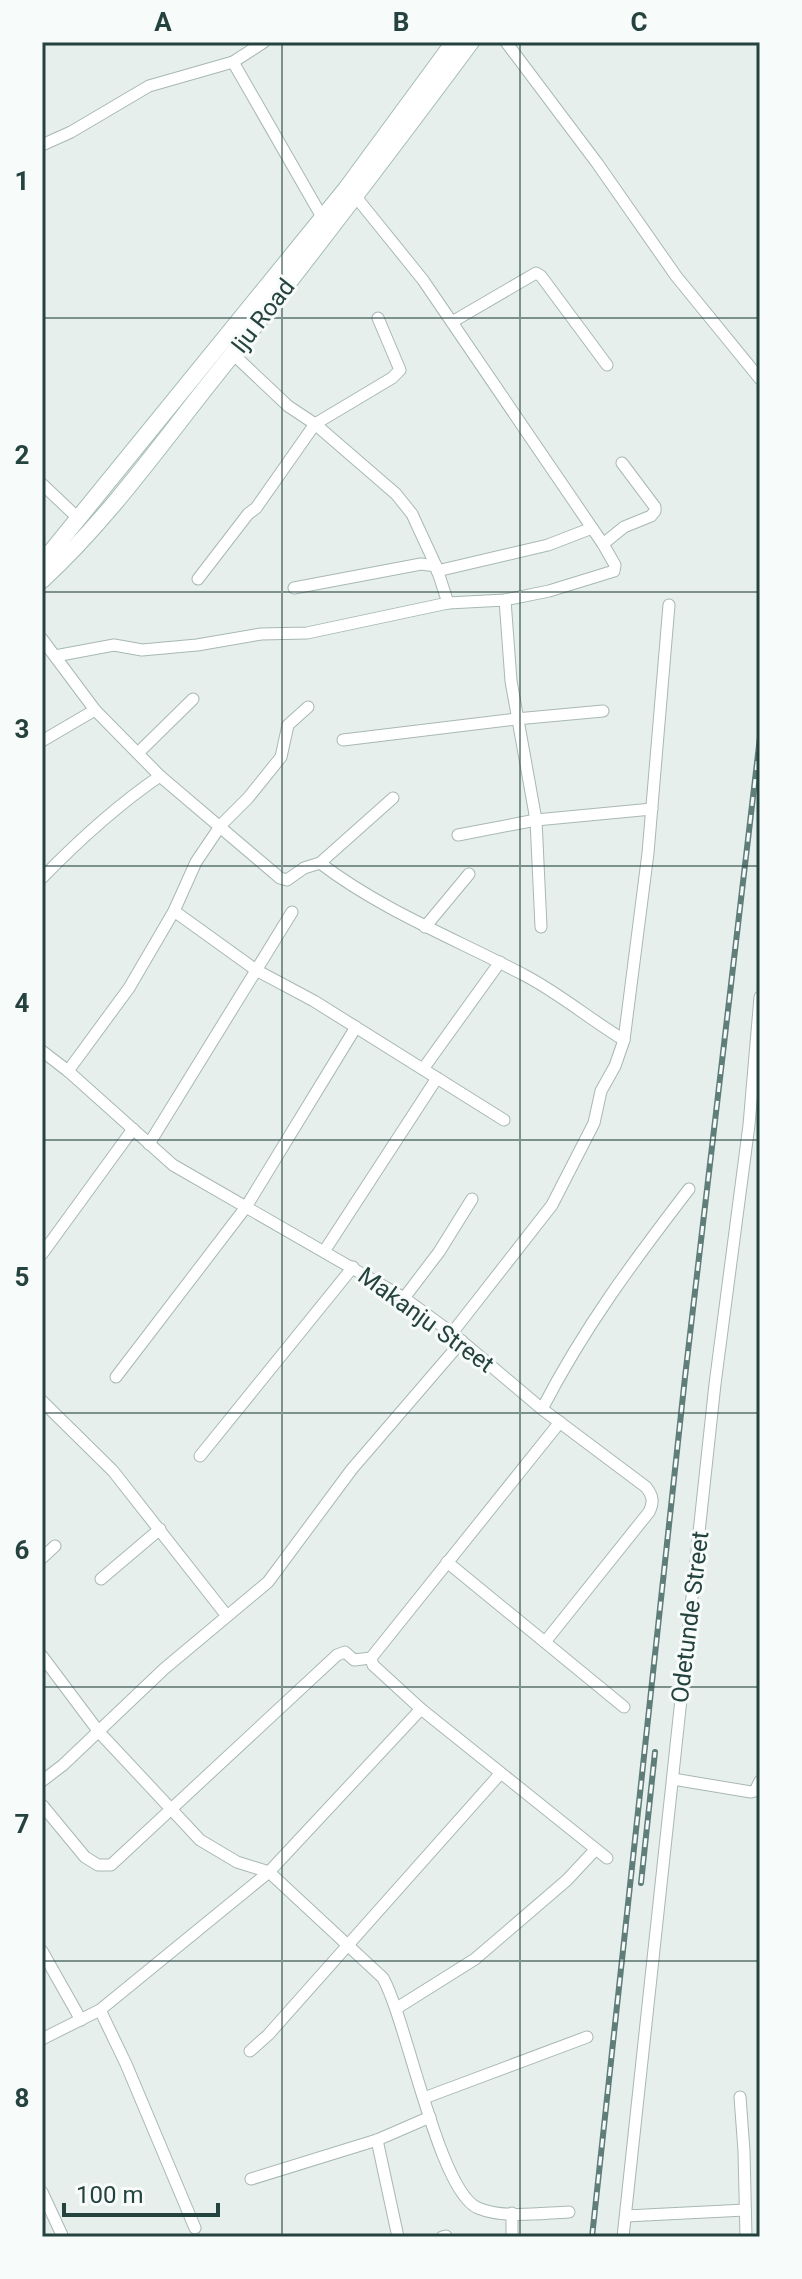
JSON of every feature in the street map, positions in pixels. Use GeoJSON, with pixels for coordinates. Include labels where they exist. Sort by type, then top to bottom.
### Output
{"type":"FeatureCollection","features":[{"type":"Feature","properties":{"kind":"main road","name":"Iju Road"},"geometry":{"type":"LineString","coordinates":[[42,563],[346,189],[454,42]]}},
{"type":"Feature","properties":{"kind":"main road","name":"Iju Road"},"geometry":{"type":"LineString","coordinates":[[42,580],[81,543],[233,354],[356,197],[471,42]]}},
{"type":"Feature","properties":{"kind":"street"},"geometry":{"type":"LineString","coordinates":[[42,145],[71,132],[149,86],[233,62],[264,42]]}},
{"type":"Feature","properties":{"kind":"street"},"geometry":{"type":"LineString","coordinates":[[506,42],[597,163],[676,276],[760,379]]}},
{"type":"Feature","properties":{"kind":"street"},"geometry":{"type":"LineString","coordinates":[[233,62],[322,217]]}},
{"type":"Feature","properties":{"kind":"street"},"geometry":{"type":"LineString","coordinates":[[55,656],[114,645],[142,650],[261,634],[307,633],[448,603],[505,600],[609,575],[614,571],[615,565],[603,544],[452,322],[423,280],[356,197]]}},
{"type":"Feature","properties":{"kind":"street"},"geometry":{"type":"LineString","coordinates":[[452,322],[536,273],[607,365]]}},
{"type":"Feature","properties":{"kind":"street"},"geometry":{"type":"LineString","coordinates":[[198,579],[256,508],[315,424],[392,378],[400,370],[378,318]]}},
{"type":"Feature","properties":{"kind":"street"},"geometry":{"type":"LineString","coordinates":[[233,354],[288,406],[315,424],[396,494],[412,514],[448,603]]}},
{"type":"Feature","properties":{"kind":"street"},"geometry":{"type":"LineString","coordinates":[[603,544],[624,527],[651,516],[655,511],[622,463]]}},
{"type":"Feature","properties":{"kind":"street"},"geometry":{"type":"LineString","coordinates":[[42,484],[79,519]]}},
{"type":"Feature","properties":{"kind":"street"},"geometry":{"type":"LineString","coordinates":[[294,588],[421,564],[436,569],[548,545],[592,528]]}},
{"type":"Feature","properties":{"kind":"street"},"geometry":{"type":"LineString","coordinates":[[505,600],[516,719],[536,820],[541,927]]}},
{"type":"Feature","properties":{"kind":"street"},"geometry":{"type":"LineString","coordinates":[[42,1781],[99,1732],[122,1707],[268,1582],[352,1469],[457,1337],[552,1205],[594,1123],[601,1091],[615,1066],[624,1040],[652,809],[669,605]]}},
{"type":"Feature","properties":{"kind":"street"},"geometry":{"type":"LineString","coordinates":[[42,639],[95,710],[160,776],[280,878],[287,880],[304,868],[320,863],[393,798]]}},
{"type":"Feature","properties":{"kind":"street"},"geometry":{"type":"LineString","coordinates":[[138,753],[193,699]]}},
{"type":"Feature","properties":{"kind":"street"},"geometry":{"type":"LineString","coordinates":[[68,1071],[129,988],[174,911],[196,862],[221,825],[281,757],[288,725],[308,707]]}},
{"type":"Feature","properties":{"kind":"street"},"geometry":{"type":"LineString","coordinates":[[42,741],[95,710]]}},
{"type":"Feature","properties":{"kind":"street"},"geometry":{"type":"LineString","coordinates":[[343,740],[603,711]]}},
{"type":"Feature","properties":{"kind":"street"},"geometry":{"type":"LineString","coordinates":[[42,878],[94,826],[160,776]]}},
{"type":"Feature","properties":{"kind":"street"},"geometry":{"type":"LineString","coordinates":[[458,835],[536,820],[652,809]]}},
{"type":"Feature","properties":{"kind":"street"},"geometry":{"type":"LineString","coordinates":[[320,863],[394,912],[531,979],[624,1040]]}},
{"type":"Feature","properties":{"kind":"street"},"geometry":{"type":"LineString","coordinates":[[425,927],[469,874]]}},
{"type":"Feature","properties":{"kind":"street"},"geometry":{"type":"LineString","coordinates":[[42,885],[42,892]]}},
{"type":"Feature","properties":{"kind":"street"},"geometry":{"type":"LineString","coordinates":[[174,911],[256,970],[314,1001],[504,1120]]}},
{"type":"Feature","properties":{"kind":"street"},"geometry":{"type":"LineString","coordinates":[[149,1144],[292,912]]}},
{"type":"Feature","properties":{"kind":"street"},"geometry":{"type":"LineString","coordinates":[[423,1069],[500,962]]}},
{"type":"Feature","properties":{"kind":"street","name":"Odetunde Street"},"geometry":{"type":"LineString","coordinates":[[623,2237],[715,1384],[749,1125],[760,997]]}},
{"type":"Feature","properties":{"kind":"street"},"geometry":{"type":"LineString","coordinates":[[116,1377],[246,1207],[356,1027]]}},
{"type":"Feature","properties":{"kind":"street","name":"Makanju Street"},"geometry":{"type":"LineString","coordinates":[[42,1051],[173,1165],[404,1298],[457,1337],[542,1409],[646,1487],[653,1503],[649,1512],[545,1642]]}},
{"type":"Feature","properties":{"kind":"street"},"geometry":{"type":"LineString","coordinates":[[325,1250],[437,1078]]}},
{"type":"Feature","properties":{"kind":"street"},"geometry":{"type":"LineString","coordinates":[[42,1254],[133,1129]]}},
{"type":"Feature","properties":{"kind":"street"},"geometry":{"type":"LineString","coordinates":[[542,1409],[570,1356],[622,1275],[689,1189]]}},
{"type":"Feature","properties":{"kind":"street"},"geometry":{"type":"LineString","coordinates":[[404,1298],[439,1252],[472,1199]]}},
{"type":"Feature","properties":{"kind":"street"},"geometry":{"type":"LineString","coordinates":[[200,1456],[353,1267]]}},
{"type":"Feature","properties":{"kind":"street"},"geometry":{"type":"LineString","coordinates":[[42,1401],[113,1471],[227,1616]]}},
{"type":"Feature","properties":{"kind":"street"},"geometry":{"type":"LineString","coordinates":[[42,1805],[85,1857],[98,1865],[111,1865],[172,1812],[337,1655],[345,1652],[354,1660],[371,1658],[560,1422]]}},
{"type":"Feature","properties":{"kind":"street"},"geometry":{"type":"LineString","coordinates":[[101,1579],[160,1529]]}},
{"type":"Feature","properties":{"kind":"street"},"geometry":{"type":"LineString","coordinates":[[42,1558],[55,1546]]}},
{"type":"Feature","properties":{"kind":"street"},"geometry":{"type":"LineString","coordinates":[[447,1562],[624,1707]]}},
{"type":"Feature","properties":{"kind":"street"},"geometry":{"type":"LineString","coordinates":[[42,1656],[99,1732],[200,1840],[216,1851],[269,1872],[383,1978],[397,2008],[430,2117],[462,2195],[469,2204],[481,2210],[512,2213],[569,2212]]}},
{"type":"Feature","properties":{"kind":"street"},"geometry":{"type":"LineString","coordinates":[[371,1658],[373,1665],[421,1709],[607,1858]]}},
{"type":"Feature","properties":{"kind":"street"},"geometry":{"type":"LineString","coordinates":[[42,2039],[100,2010],[269,1872],[421,1709]]}},
{"type":"Feature","properties":{"kind":"street"},"geometry":{"type":"LineString","coordinates":[[250,2051],[268,2035],[500,1774]]}},
{"type":"Feature","properties":{"kind":"street"},"geometry":{"type":"LineString","coordinates":[[673,1779],[751,1792],[755,1791],[760,1781]]}},
{"type":"Feature","properties":{"kind":"street"},"geometry":{"type":"LineString","coordinates":[[397,2008],[475,1959],[567,1880],[595,1850]]}},
{"type":"Feature","properties":{"kind":"street"},"geometry":{"type":"LineString","coordinates":[[42,1951],[81,2020]]}},
{"type":"Feature","properties":{"kind":"street"},"geometry":{"type":"LineString","coordinates":[[100,2010],[195,2228]]}},
{"type":"Feature","properties":{"kind":"street"},"geometry":{"type":"LineString","coordinates":[[424,2098],[587,2037]]}},
{"type":"Feature","properties":{"kind":"street"},"geometry":{"type":"LineString","coordinates":[[740,2097],[746,2237]]}},
{"type":"Feature","properties":{"kind":"street"},"geometry":{"type":"LineString","coordinates":[[251,2179],[377,2140],[430,2117]]}},
{"type":"Feature","properties":{"kind":"street"},"geometry":{"type":"LineString","coordinates":[[377,2140],[398,2237]]}},
{"type":"Feature","properties":{"kind":"street"},"geometry":{"type":"LineString","coordinates":[[42,2192],[62,2235]]}},
{"type":"Feature","properties":{"kind":"street"},"geometry":{"type":"LineString","coordinates":[[626,2216],[745,2210]]}},
{"type":"Feature","properties":{"kind":"street"},"geometry":{"type":"LineString","coordinates":[[512,2213],[512,2237]]}},
{"type":"Feature","properties":{"kind":"railway"},"geometry":{"type":"LineString","coordinates":[[592,2237],[685,1377],[760,737]]}},
{"type":"Feature","properties":{"kind":"railway"},"geometry":{"type":"LineString","coordinates":[[641,1883],[655,1752]]}}]}
